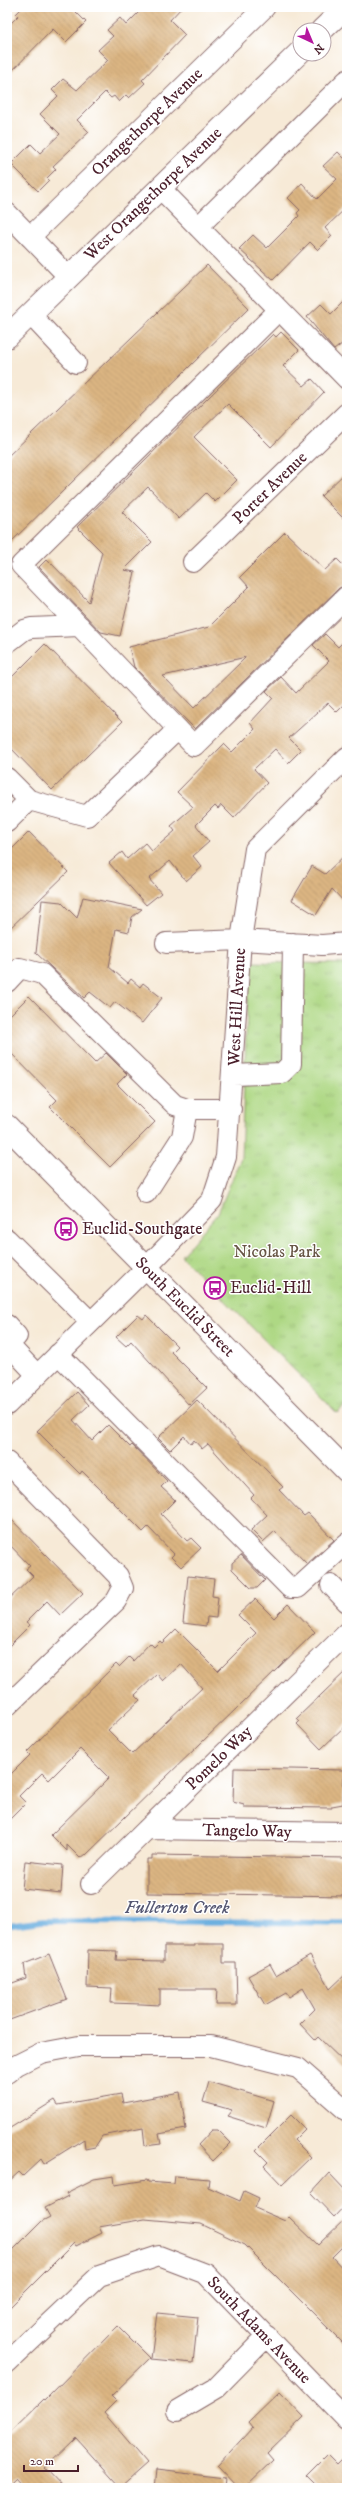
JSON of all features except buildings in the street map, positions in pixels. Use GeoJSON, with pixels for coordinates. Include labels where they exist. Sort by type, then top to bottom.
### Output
{"type":"FeatureCollection","features":[{"type":"Feature","properties":{"kind":"main road"},"geometry":{"type":"LineString","coordinates":[[330,22],[346,7]]}},
{"type":"Feature","properties":{"kind":"main road","name":"West Orangethorpe Avenue"},"geometry":{"type":"LineString","coordinates":[[7,336],[292,60]]}},
{"type":"Feature","properties":{"kind":"main road","name":"South Euclid Street"},"geometry":{"type":"LineString","coordinates":[[9,1130],[347,1471]]}},
{"type":"Feature","properties":{"kind":"street","name":"Orangethorpe Avenue"},"geometry":{"type":"LineString","coordinates":[[30,237],[265,7]]}},
{"type":"Feature","properties":{"kind":"street"},"geometry":{"type":"LineString","coordinates":[[198,227],[347,80]]}},
{"type":"Feature","properties":{"kind":"street"},"geometry":{"type":"LineString","coordinates":[[160,188],[347,379]]}},
{"type":"Feature","properties":{"kind":"street"},"geometry":{"type":"LineString","coordinates":[[7,213],[68,276]]}},
{"type":"Feature","properties":{"kind":"street"},"geometry":{"type":"LineString","coordinates":[[279,310],[21,565],[194,746],[347,596]]}},
{"type":"Feature","properties":{"kind":"street"},"geometry":{"type":"LineString","coordinates":[[30,314],[76,363]]}},
{"type":"Feature","properties":{"kind":"street","name":"Porter Avenue"},"geometry":{"type":"LineString","coordinates":[[193,562],[347,413]]}},
{"type":"Feature","properties":{"kind":"street"},"geometry":{"type":"LineString","coordinates":[[7,643],[24,630],[31,628],[80,626]]}},
{"type":"Feature","properties":{"kind":"street"},"geometry":{"type":"LineString","coordinates":[[7,778],[29,800],[87,816],[178,729]]}},
{"type":"Feature","properties":{"kind":"street","name":"West Hill Avenue"},"geometry":{"type":"LineString","coordinates":[[7,1405],[147,1268],[212,1200],[226,1157],[234,1074],[241,940],[255,849],[347,757]]}},
{"type":"Feature","properties":{"kind":"street"},"geometry":{"type":"LineString","coordinates":[[7,822],[29,800]]}},
{"type":"Feature","properties":{"kind":"street"},"geometry":{"type":"LineString","coordinates":[[166,943],[241,940],[322,944],[347,943]]}},
{"type":"Feature","properties":{"kind":"street"},"geometry":{"type":"LineString","coordinates":[[234,1074],[282,1073],[291,1064],[293,943]]}},
{"type":"Feature","properties":{"kind":"street"},"geometry":{"type":"LineString","coordinates":[[7,982],[20,968],[42,974],[166,1098],[187,1110],[231,1109]]}},
{"type":"Feature","properties":{"kind":"street"},"geometry":{"type":"LineString","coordinates":[[146,1193],[182,1137],[187,1110]]}},
{"type":"Feature","properties":{"kind":"street"},"geometry":{"type":"LineString","coordinates":[[7,1239],[91,1322]]}},
{"type":"Feature","properties":{"kind":"street"},"geometry":{"type":"LineString","coordinates":[[7,1338],[37,1375]]}},
{"type":"Feature","properties":{"kind":"street"},"geometry":{"type":"LineString","coordinates":[[58,1354],[290,1588],[298,1588],[347,1543]]}},
{"type":"Feature","properties":{"kind":"street"},"geometry":{"type":"LineString","coordinates":[[7,1462],[118,1576],[123,1588],[116,1601],[7,1706]]}},
{"type":"Feature","properties":{"kind":"street"},"geometry":{"type":"LineString","coordinates":[[331,1585],[347,1602]]}},
{"type":"Feature","properties":{"kind":"street","name":"Pomelo Way"},"geometry":{"type":"LineString","coordinates":[[91,1884],[347,1633]]}},
{"type":"Feature","properties":{"kind":"street","name":"Tangelo Way"},"geometry":{"type":"LineString","coordinates":[[147,1829],[347,1832]]}},
{"type":"Feature","properties":{"kind":"street"},"geometry":{"type":"LineString","coordinates":[[7,2073],[17,2065],[40,2054],[79,2046],[211,2046],[298,2068],[347,2111]]}},
{"type":"Feature","properties":{"kind":"street","name":"South Adams Avenue"},"geometry":{"type":"LineString","coordinates":[[7,2363],[99,2276],[159,2256],[206,2274],[347,2420]]}},
{"type":"Feature","properties":{"kind":"street"},"geometry":{"type":"LineString","coordinates":[[177,2411],[216,2388],[267,2336]]}},
{"type":"Feature","properties":{"kind":"green space","name":"Nicolas Park"},"geometry":{"type":"Polygon","coordinates":[[[249,962],[347,964],[347,1404],[337,1413],[181,1256],[218,1213],[241,1158],[249,962]]]}},
{"type":"Feature","properties":{"kind":"waterway","name":"Fullerton Creek"},"geometry":{"type":"LineString","coordinates":[[7,1926],[42,1921],[347,1923]]}},
{"type":"Feature","properties":{"kind":"place","name":"Euclid-Southgate"},"geometry":{"type":"Point","coordinates":[66,1229]}},
{"type":"Feature","properties":{"kind":"place","name":"Euclid-Hill"},"geometry":{"type":"Point","coordinates":[215,1288]}}]}
